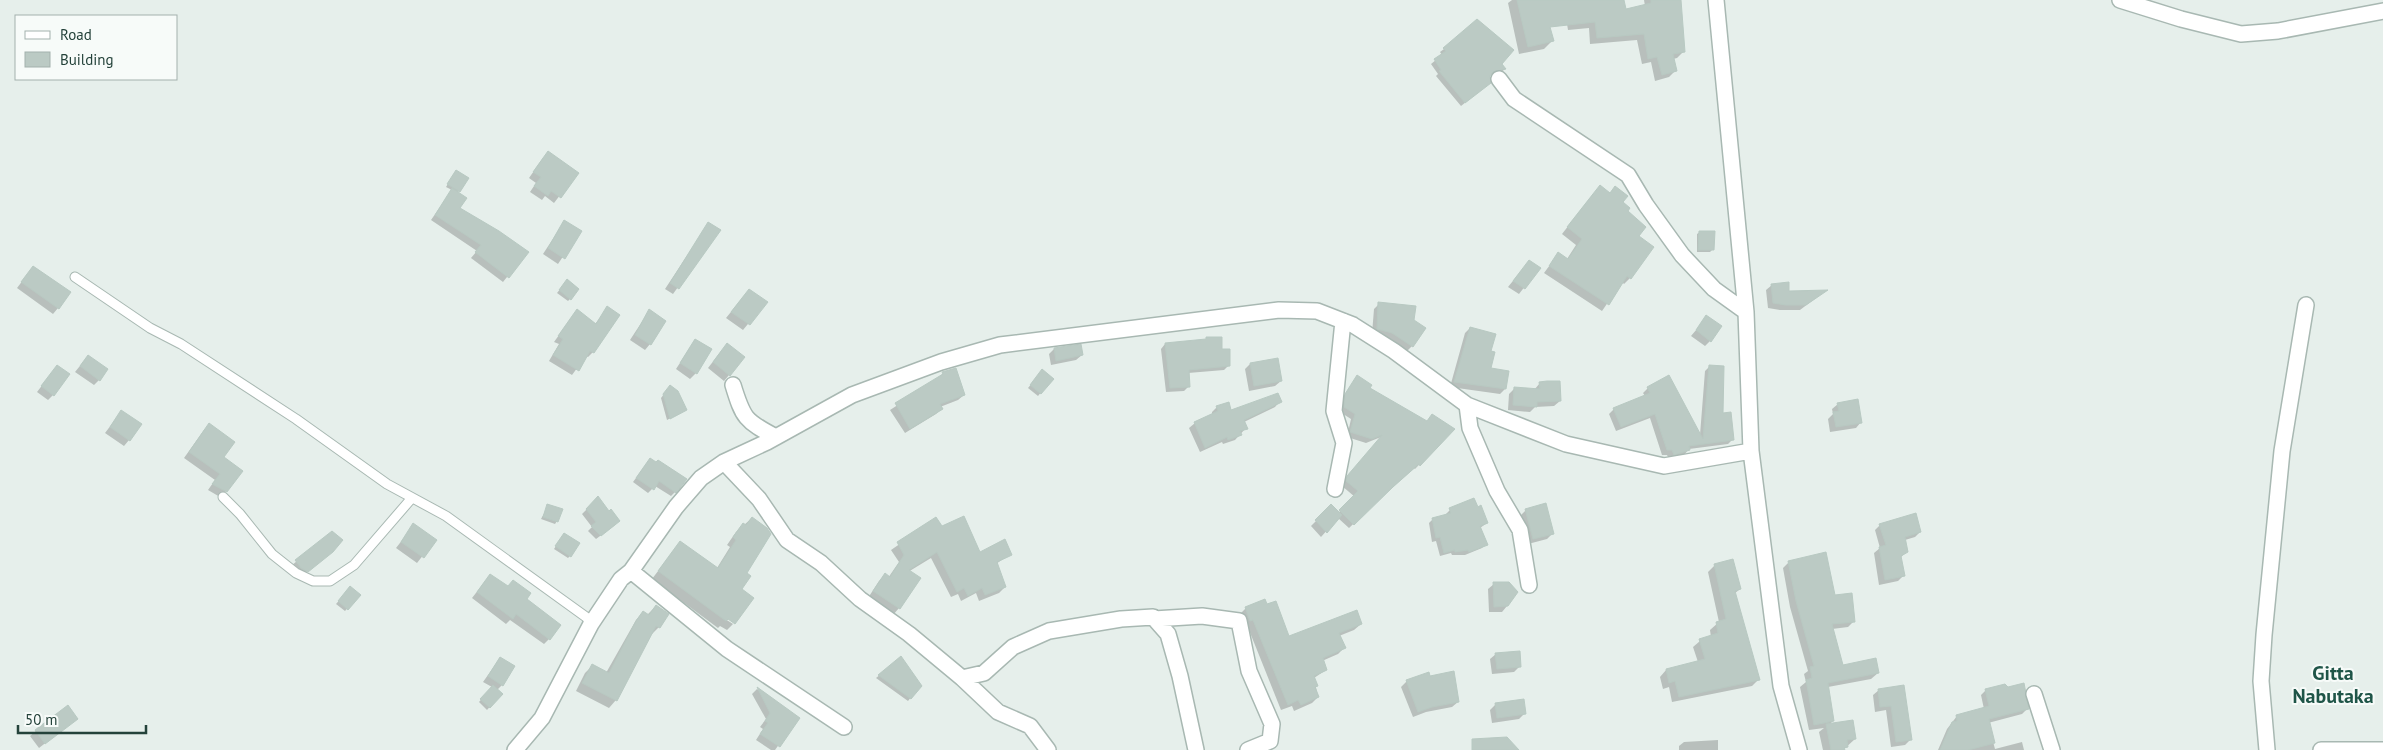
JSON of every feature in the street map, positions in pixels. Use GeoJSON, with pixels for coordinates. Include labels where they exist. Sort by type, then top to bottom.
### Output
{"type":"FeatureCollection","features":[{"type":"Feature","properties":{"kind":"street"},"geometry":{"type":"LineString","coordinates":[[1716,0],[1746,312],[1751,451],[1781,686],[1799,750]]}},
{"type":"Feature","properties":{"kind":"street"},"geometry":{"type":"LineString","coordinates":[[2120,0],[2181,20],[2241,34],[2278,31],[2383,11]]}},
{"type":"Feature","properties":{"kind":"street"},"geometry":{"type":"LineString","coordinates":[[1499,78],[1514,99],[1628,175],[1646,205],[1682,255],[1714,289],[1746,312]]}},
{"type":"Feature","properties":{"kind":"street"},"geometry":{"type":"LineString","coordinates":[[2267,750],[2261,681],[2264,635],[2282,450],[2306,305]]}},
{"type":"Feature","properties":{"kind":"street"},"geometry":{"type":"LineString","coordinates":[[516,750],[542,718],[591,624],[621,579],[632,571],[676,507],[701,478],[724,462],[776,437],[852,395],[941,362],[1000,345],[1279,310],[1317,311],[1353,325],[1394,350],[1468,405],[1566,444],[1664,466],[1751,451]]}},
{"type":"Feature","properties":{"kind":"street"},"geometry":{"type":"LineString","coordinates":[[1336,489],[1344,443],[1334,411],[1343,321]]}},
{"type":"Feature","properties":{"kind":"street"},"geometry":{"type":"LineString","coordinates":[[733,384],[741,412],[756,427],[776,437]]}},
{"type":"Feature","properties":{"kind":"street"},"geometry":{"type":"LineString","coordinates":[[1468,405],[1470,428],[1497,491],[1520,530],[1529,585]]}},
{"type":"Feature","properties":{"kind":"street"},"geometry":{"type":"LineString","coordinates":[[724,462],[758,499],[787,540],[821,563],[860,599],[909,634],[962,678],[998,712],[1030,726],[1048,750]]}},
{"type":"Feature","properties":{"kind":"street"},"geometry":{"type":"LineString","coordinates":[[632,571],[727,649],[844,727]]}},
{"type":"Feature","properties":{"kind":"street"},"geometry":{"type":"LineString","coordinates":[[962,678],[984,673],[1013,647],[1048,631],[1121,619],[1202,616],[1239,621],[1249,671],[1272,724],[1270,741],[1248,750]]}},
{"type":"Feature","properties":{"kind":"street"},"geometry":{"type":"LineString","coordinates":[[1154,619],[1168,634],[1180,676],[1196,750]]}},
{"type":"Feature","properties":{"kind":"street"},"geometry":{"type":"LineString","coordinates":[[2034,694],[2052,750]]}},
{"type":"Feature","properties":{"kind":"street"},"geometry":{"type":"LineString","coordinates":[[2321,750],[2383,750]]}},
{"type":"Feature","properties":{"kind":"lane"},"geometry":{"type":"LineString","coordinates":[[75,277],[150,328],[181,344],[296,419],[357,464],[411,499],[446,516],[491,550],[522,569],[586,617],[591,624]]}},
{"type":"Feature","properties":{"kind":"lane"},"geometry":{"type":"LineString","coordinates":[[223,497],[240,514],[272,554],[296,573],[313,581],[330,580],[354,565],[411,499]]}},
{"type":"Feature","properties":{"kind":"building"},"geometry":{"type":"Polygon","coordinates":[[[1517,0],[1624,0],[1626,9],[1651,3],[1651,0],[1681,0],[1685,52],[1673,54],[1677,71],[1662,75],[1657,57],[1648,59],[1644,34],[1597,38],[1595,22],[1550,27],[1554,41],[1528,47],[1517,0]]]}},
{"type":"Feature","properties":{"kind":"building"},"geometry":{"type":"Polygon","coordinates":[[[1477,19],[1514,50],[1502,64],[1506,69],[1493,72],[1490,76],[1491,83],[1465,103],[1439,71],[1441,70],[1434,59],[1446,51],[1443,48],[1477,19]]]}},
{"type":"Feature","properties":{"kind":"building"},"geometry":{"type":"Polygon","coordinates":[[[548,151],[579,173],[561,198],[551,191],[548,196],[534,186],[541,177],[533,172],[548,151]]]}},
{"type":"Feature","properties":{"kind":"building"},"geometry":{"type":"Polygon","coordinates":[[[456,170],[469,178],[460,192],[447,184],[456,170]]]}},
{"type":"Feature","properties":{"kind":"building"},"geometry":{"type":"Polygon","coordinates":[[[1600,185],[1610,193],[1615,186],[1628,196],[1623,202],[1630,208],[1628,211],[1646,227],[1639,236],[1654,247],[1631,279],[1627,276],[1609,305],[1549,266],[1558,252],[1568,259],[1582,239],[1567,227],[1600,185]]]}},
{"type":"Feature","properties":{"kind":"building"},"geometry":{"type":"Polygon","coordinates":[[[452,188],[467,198],[460,208],[499,231],[529,252],[509,278],[475,252],[481,245],[435,215],[452,188]]]}},
{"type":"Feature","properties":{"kind":"building"},"geometry":{"type":"Polygon","coordinates":[[[564,220],[582,231],[565,259],[548,248],[564,220]]]}},
{"type":"Feature","properties":{"kind":"building"},"geometry":{"type":"Polygon","coordinates":[[[708,222],[721,230],[679,289],[670,283],[708,222]]]}},
{"type":"Feature","properties":{"kind":"building"},"geometry":{"type":"Polygon","coordinates":[[[1699,231],[1715,231],[1714,250],[1698,250],[1699,231]]]}},
{"type":"Feature","properties":{"kind":"building"},"geometry":{"type":"Polygon","coordinates":[[[1529,260],[1541,268],[1525,289],[1513,281],[1529,260]]]}},
{"type":"Feature","properties":{"kind":"building"},"geometry":{"type":"Polygon","coordinates":[[[33,266],[71,292],[59,309],[21,282],[33,266]]]}},
{"type":"Feature","properties":{"kind":"building"},"geometry":{"type":"Polygon","coordinates":[[[567,279],[579,289],[571,300],[559,290],[567,279]]]}},
{"type":"Feature","properties":{"kind":"building"},"geometry":{"type":"Polygon","coordinates":[[[1789,282],[1789,291],[1828,290],[1806,305],[1773,303],[1771,284],[1789,282]]]}},
{"type":"Feature","properties":{"kind":"building"},"geometry":{"type":"Polygon","coordinates":[[[749,289],[768,302],[750,325],[731,312],[749,289]]]}},
{"type":"Feature","properties":{"kind":"building"},"geometry":{"type":"Polygon","coordinates":[[[1378,302],[1416,306],[1414,320],[1426,328],[1413,347],[1392,333],[1377,329],[1378,302]]]}},
{"type":"Feature","properties":{"kind":"building"},"geometry":{"type":"Polygon","coordinates":[[[607,306],[620,315],[594,353],[590,351],[579,371],[553,355],[563,339],[558,336],[577,309],[596,324],[607,306]]]}},
{"type":"Feature","properties":{"kind":"building"},"geometry":{"type":"Polygon","coordinates":[[[649,309],[666,321],[651,345],[635,335],[649,309]]]}},
{"type":"Feature","properties":{"kind":"building"},"geometry":{"type":"Polygon","coordinates":[[[1706,315],[1722,326],[1711,342],[1696,330],[1706,315]]]}},
{"type":"Feature","properties":{"kind":"building"},"geometry":{"type":"Polygon","coordinates":[[[1470,327],[1496,334],[1491,351],[1495,352],[1491,368],[1509,371],[1506,389],[1454,382],[1470,327]]]}},
{"type":"Feature","properties":{"kind":"building"},"geometry":{"type":"Polygon","coordinates":[[[1206,337],[1222,337],[1222,349],[1230,349],[1230,366],[1189,370],[1190,387],[1170,388],[1165,343],[1206,339],[1206,337]]]}},
{"type":"Feature","properties":{"kind":"building"},"geometry":{"type":"Polygon","coordinates":[[[695,339],[712,349],[697,374],[680,363],[695,339]]]}},
{"type":"Feature","properties":{"kind":"building"},"geometry":{"type":"Polygon","coordinates":[[[727,343],[745,357],[730,376],[713,362],[727,343]]]}},
{"type":"Feature","properties":{"kind":"building"},"geometry":{"type":"Polygon","coordinates":[[[1081,344],[1083,355],[1056,361],[1054,348],[1081,344]]]}},
{"type":"Feature","properties":{"kind":"building"},"geometry":{"type":"Polygon","coordinates":[[[88,355],[108,369],[100,381],[80,366],[88,355]]]}},
{"type":"Feature","properties":{"kind":"building"},"geometry":{"type":"Polygon","coordinates":[[[1278,358],[1282,381],[1254,386],[1250,363],[1278,358]]]}},
{"type":"Feature","properties":{"kind":"building"},"geometry":{"type":"Polygon","coordinates":[[[57,365],[70,374],[54,396],[41,386],[57,365]]]}},
{"type":"Feature","properties":{"kind":"building"},"geometry":{"type":"Polygon","coordinates":[[[1709,365],[1724,366],[1723,413],[1731,412],[1734,440],[1689,446],[1690,450],[1674,455],[1672,450],[1667,450],[1655,414],[1621,427],[1613,408],[1650,393],[1647,387],[1669,375],[1703,439],[1709,365]]]}},
{"type":"Feature","properties":{"kind":"building"},"geometry":{"type":"Polygon","coordinates":[[[956,368],[965,395],[940,404],[943,409],[910,429],[895,403],[943,374],[942,372],[956,368]]]}},
{"type":"Feature","properties":{"kind":"building"},"geometry":{"type":"Polygon","coordinates":[[[1042,369],[1054,379],[1041,394],[1030,385],[1042,369]]]}},
{"type":"Feature","properties":{"kind":"building"},"geometry":{"type":"Polygon","coordinates":[[[1357,375],[1372,385],[1370,388],[1427,421],[1432,414],[1455,429],[1420,466],[1419,464],[1393,487],[1354,525],[1339,510],[1358,491],[1346,481],[1347,476],[1382,435],[1372,439],[1350,432],[1355,414],[1344,407],[1345,394],[1357,375]]]}},
{"type":"Feature","properties":{"kind":"building"},"geometry":{"type":"Polygon","coordinates":[[[1560,381],[1561,401],[1537,402],[1537,407],[1513,405],[1514,387],[1540,389],[1539,382],[1560,381]]]}},
{"type":"Feature","properties":{"kind":"building"},"geometry":{"type":"Polygon","coordinates":[[[670,385],[678,391],[687,410],[670,419],[663,394],[670,385]]]}},
{"type":"Feature","properties":{"kind":"building"},"geometry":{"type":"Polygon","coordinates":[[[1278,393],[1282,402],[1244,420],[1248,429],[1240,431],[1242,435],[1228,440],[1227,437],[1205,448],[1194,422],[1218,411],[1216,406],[1229,402],[1231,410],[1278,393]]]}},
{"type":"Feature","properties":{"kind":"building"},"geometry":{"type":"Polygon","coordinates":[[[1858,399],[1862,423],[1836,427],[1833,412],[1839,411],[1837,403],[1858,399]]]}},
{"type":"Feature","properties":{"kind":"building"},"geometry":{"type":"Polygon","coordinates":[[[121,410],[142,424],[130,441],[110,427],[121,410]]]}},
{"type":"Feature","properties":{"kind":"building"},"geometry":{"type":"Polygon","coordinates":[[[209,423],[235,442],[224,457],[243,471],[227,492],[212,484],[220,474],[189,452],[209,423]]]}},
{"type":"Feature","properties":{"kind":"building"},"geometry":{"type":"Polygon","coordinates":[[[650,458],[656,462],[658,460],[687,479],[676,493],[659,481],[654,490],[636,478],[650,458]]]}},
{"type":"Feature","properties":{"kind":"building"},"geometry":{"type":"Polygon","coordinates":[[[598,496],[609,511],[611,509],[620,521],[601,536],[591,526],[596,522],[586,509],[598,496]]]}},
{"type":"Feature","properties":{"kind":"building"},"geometry":{"type":"Polygon","coordinates":[[[1474,498],[1478,507],[1481,505],[1488,523],[1480,526],[1488,545],[1469,552],[1468,550],[1455,552],[1455,550],[1444,553],[1440,537],[1436,538],[1432,518],[1451,513],[1449,508],[1474,498]]]}},
{"type":"Feature","properties":{"kind":"building"},"geometry":{"type":"Polygon","coordinates":[[[1546,503],[1554,534],[1533,539],[1525,509],[1546,503]]]}},
{"type":"Feature","properties":{"kind":"building"},"geometry":{"type":"Polygon","coordinates":[[[547,504],[563,509],[558,522],[543,517],[547,504]]]}},
{"type":"Feature","properties":{"kind":"building"},"geometry":{"type":"Polygon","coordinates":[[[1331,504],[1342,515],[1327,533],[1315,520],[1331,504]]]}},
{"type":"Feature","properties":{"kind":"building"},"geometry":{"type":"Polygon","coordinates":[[[1916,513],[1921,532],[1905,537],[1908,552],[1901,556],[1905,576],[1885,580],[1879,547],[1886,545],[1879,524],[1916,513]]]}},
{"type":"Feature","properties":{"kind":"building"},"geometry":{"type":"Polygon","coordinates":[[[964,516],[980,552],[1005,539],[1012,555],[997,562],[1006,587],[985,595],[982,588],[968,596],[964,588],[957,592],[937,552],[909,570],[921,578],[900,609],[873,591],[885,573],[890,577],[904,555],[897,542],[936,517],[942,526],[964,516]]]}},
{"type":"Feature","properties":{"kind":"building"},"geometry":{"type":"Polygon","coordinates":[[[752,517],[767,528],[771,534],[747,573],[751,576],[742,589],[754,598],[735,624],[728,619],[726,621],[658,571],[680,541],[718,568],[736,540],[733,537],[743,523],[746,525],[752,517]]]}},
{"type":"Feature","properties":{"kind":"building"},"geometry":{"type":"Polygon","coordinates":[[[413,523],[437,540],[424,558],[401,542],[413,523]]]}},
{"type":"Feature","properties":{"kind":"building"},"geometry":{"type":"Polygon","coordinates":[[[332,531],[343,540],[333,552],[308,572],[301,568],[295,560],[332,531]]]}},
{"type":"Feature","properties":{"kind":"building"},"geometry":{"type":"Polygon","coordinates":[[[564,533],[580,543],[571,557],[555,546],[564,533]]]}},
{"type":"Feature","properties":{"kind":"building"},"geometry":{"type":"Polygon","coordinates":[[[1826,552],[1835,595],[1852,593],[1855,622],[1832,624],[1843,665],[1876,658],[1879,673],[1828,683],[1834,721],[1814,725],[1806,680],[1812,678],[1810,667],[1814,666],[1796,601],[1788,561],[1826,552]]]}},
{"type":"Feature","properties":{"kind":"building"},"geometry":{"type":"Polygon","coordinates":[[[1733,559],[1741,589],[1735,591],[1760,680],[1679,697],[1675,681],[1669,683],[1666,669],[1705,659],[1699,639],[1718,633],[1716,622],[1726,619],[1714,564],[1733,559]]]}},
{"type":"Feature","properties":{"kind":"building"},"geometry":{"type":"Polygon","coordinates":[[[490,574],[508,586],[513,580],[531,593],[527,599],[561,625],[550,640],[516,614],[513,619],[477,592],[490,574]]]}},
{"type":"Feature","properties":{"kind":"building"},"geometry":{"type":"Polygon","coordinates":[[[1493,582],[1509,582],[1518,592],[1508,606],[1494,607],[1493,582]]]}},
{"type":"Feature","properties":{"kind":"building"},"geometry":{"type":"Polygon","coordinates":[[[350,586],[361,595],[348,610],[338,601],[350,586]]]}},
{"type":"Feature","properties":{"kind":"building"},"geometry":{"type":"Polygon","coordinates":[[[1265,599],[1267,604],[1276,601],[1289,636],[1357,610],[1362,624],[1339,633],[1346,648],[1323,658],[1327,670],[1314,676],[1318,686],[1315,687],[1319,697],[1301,705],[1298,700],[1288,705],[1253,620],[1250,621],[1245,607],[1265,599]]]}},
{"type":"Feature","properties":{"kind":"building"},"geometry":{"type":"Polygon","coordinates":[[[656,605],[669,614],[660,628],[656,626],[617,701],[582,683],[592,664],[609,673],[636,621],[643,611],[649,615],[656,605]]]}},
{"type":"Feature","properties":{"kind":"building"},"geometry":{"type":"Polygon","coordinates":[[[1520,651],[1521,667],[1497,669],[1495,653],[1520,651]]]}},
{"type":"Feature","properties":{"kind":"building"},"geometry":{"type":"Polygon","coordinates":[[[901,656],[922,686],[911,699],[878,675],[901,656]]]}},
{"type":"Feature","properties":{"kind":"building"},"geometry":{"type":"Polygon","coordinates":[[[500,657],[515,666],[503,686],[488,676],[500,657]]]}},
{"type":"Feature","properties":{"kind":"building"},"geometry":{"type":"Polygon","coordinates":[[[1454,671],[1459,702],[1432,707],[1418,712],[1406,680],[1429,672],[1430,676],[1454,671]]]}},
{"type":"Feature","properties":{"kind":"building"},"geometry":{"type":"Polygon","coordinates":[[[2024,683],[2029,709],[1989,719],[1995,743],[1968,750],[1940,750],[1952,722],[1957,721],[1956,715],[1989,706],[1985,689],[2005,684],[2008,687],[2024,683]]]}},
{"type":"Feature","properties":{"kind":"building"},"geometry":{"type":"Polygon","coordinates":[[[493,685],[503,694],[490,708],[480,699],[493,685]]]}},
{"type":"Feature","properties":{"kind":"building"},"geometry":{"type":"Polygon","coordinates":[[[1904,685],[1912,740],[1896,742],[1891,706],[1880,707],[1878,689],[1904,685]]]}},
{"type":"Feature","properties":{"kind":"building"},"geometry":{"type":"Polygon","coordinates":[[[757,687],[800,718],[780,747],[760,734],[768,723],[765,721],[770,713],[757,687]]]}},
{"type":"Feature","properties":{"kind":"building"},"geometry":{"type":"Polygon","coordinates":[[[1524,699],[1526,714],[1497,718],[1495,703],[1524,699]]]}},
{"type":"Feature","properties":{"kind":"building"},"geometry":{"type":"Polygon","coordinates":[[[68,705],[78,719],[45,744],[35,730],[68,705]]]}},
{"type":"Feature","properties":{"kind":"building"},"geometry":{"type":"Polygon","coordinates":[[[1853,720],[1856,739],[1847,740],[1848,747],[1844,748],[1845,750],[1831,750],[1826,724],[1853,720]]]}},
{"type":"Feature","properties":{"kind":"building"},"geometry":{"type":"Polygon","coordinates":[[[1507,737],[1519,750],[1472,750],[1472,739],[1507,737]]]}},
{"type":"Feature","properties":{"kind":"district","name":"Gitta Nabutaka"},"geometry":{"type":"Point","coordinates":[2333,684]}}]}
